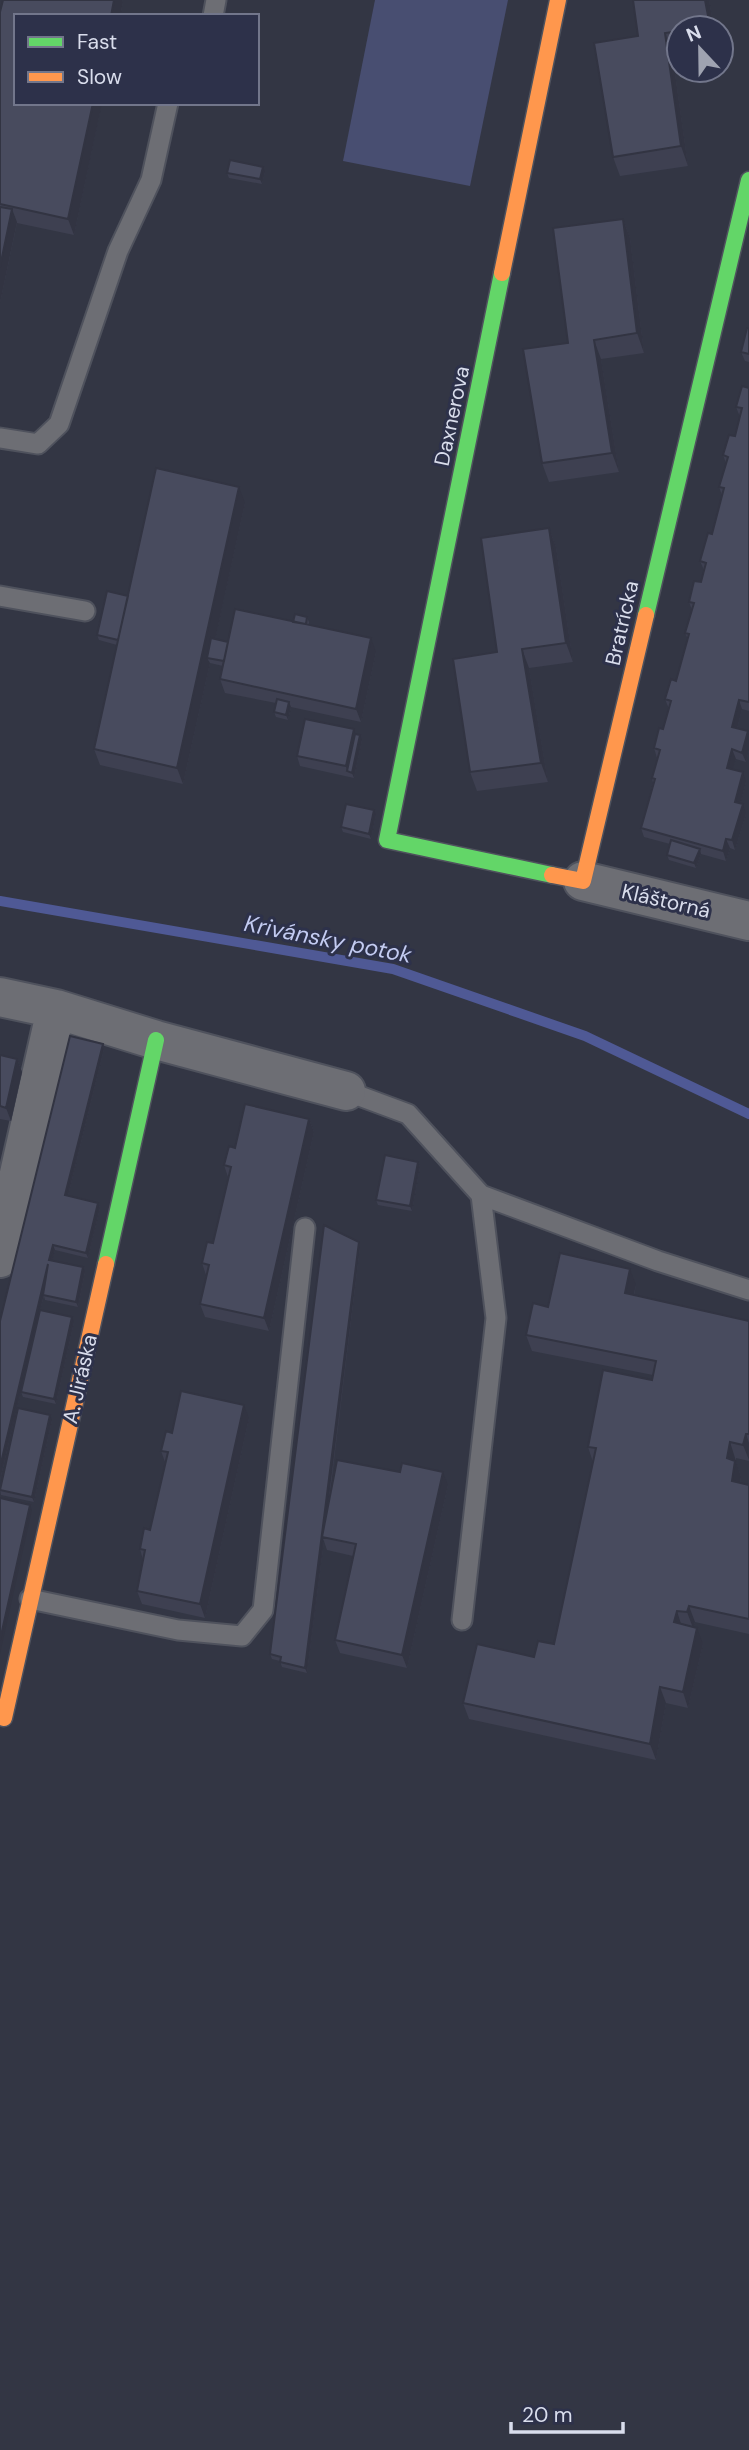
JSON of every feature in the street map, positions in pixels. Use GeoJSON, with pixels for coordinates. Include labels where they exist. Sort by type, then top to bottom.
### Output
{"type":"FeatureCollection","features":[{"type":"Feature","properties":{"kind":"street","name":"Daxnerova"},"geometry":{"type":"LineString","coordinates":[[558,0],[387,840],[583,881]]}},
{"type":"Feature","properties":{"kind":"street","name":"Bratrícka"},"geometry":{"type":"LineString","coordinates":[[583,881],[749,180]]}},
{"type":"Feature","properties":{"kind":"street","name":"Kláštorná"},"geometry":{"type":"LineString","coordinates":[[583,881],[749,921]]}},
{"type":"Feature","properties":{"kind":"street"},"geometry":{"type":"LineString","coordinates":[[0,997],[56,1009],[156,1040],[346,1091]]}},
{"type":"Feature","properties":{"kind":"street"},"geometry":{"type":"LineString","coordinates":[[0,1258],[56,1009]]}},
{"type":"Feature","properties":{"kind":"street","name":"A. Jiráska"},"geometry":{"type":"LineString","coordinates":[[4,1718],[156,1040]]}},
{"type":"Feature","properties":{"kind":"lane"},"geometry":{"type":"LineString","coordinates":[[0,438],[38,444],[59,424],[118,251],[151,180],[168,105]]}},
{"type":"Feature","properties":{"kind":"lane"},"geometry":{"type":"LineString","coordinates":[[0,596],[85,611]]}},
{"type":"Feature","properties":{"kind":"lane"},"geometry":{"type":"LineString","coordinates":[[346,1091],[408,1114],[481,1195],[659,1261],[749,1290]]}},
{"type":"Feature","properties":{"kind":"lane"},"geometry":{"type":"LineString","coordinates":[[462,1620],[496,1318],[481,1195]]}},
{"type":"Feature","properties":{"kind":"lane"},"geometry":{"type":"LineString","coordinates":[[30,1599],[178,1630],[242,1636],[262,1610],[304,1228]]}},
{"type":"Feature","properties":{"kind":"shaded area"},"geometry":{"type":"Polygon","coordinates":[[[375,0],[508,0],[470,186],[343,161],[375,0]]]}},
{"type":"Feature","properties":{"kind":"building"},"geometry":{"type":"Polygon","coordinates":[[[3,0],[114,0],[111,14],[14,14],[14,105],[93,105],[68,219],[0,204],[0,12],[3,0]]]}},
{"type":"Feature","properties":{"kind":"building"},"geometry":{"type":"Polygon","coordinates":[[[633,0],[705,0],[708,14],[665,14],[665,84],[672,84],[681,146],[613,157],[594,43],[638,36],[633,0]]]}},
{"type":"Feature","properties":{"kind":"building"},"geometry":{"type":"Polygon","coordinates":[[[230,160],[263,167],[260,179],[227,173],[230,160]]]}},
{"type":"Feature","properties":{"kind":"building"},"geometry":{"type":"Polygon","coordinates":[[[0,207],[12,209],[0,267],[0,207]]]}},
{"type":"Feature","properties":{"kind":"building"},"geometry":{"type":"Polygon","coordinates":[[[623,219],[637,333],[594,340],[612,453],[542,463],[523,349],[568,343],[553,228],[623,219]]]}},
{"type":"Feature","properties":{"kind":"building"},"geometry":{"type":"Polygon","coordinates":[[[749,328],[749,354],[741,352],[749,328]]]}},
{"type":"Feature","properties":{"kind":"building"},"geometry":{"type":"Polygon","coordinates":[[[742,386],[749,388],[749,702],[739,700],[732,727],[748,731],[742,753],[732,749],[727,768],[743,772],[735,802],[743,804],[732,840],[726,839],[723,851],[641,828],[660,750],[654,748],[659,728],[663,729],[671,701],[665,699],[671,679],[676,681],[689,634],[685,633],[694,603],[689,602],[694,581],[701,582],[706,563],[700,561],[708,533],[712,534],[724,488],[719,487],[728,457],[723,455],[729,435],[735,436],[742,408],[736,407],[742,386]]]}},
{"type":"Feature","properties":{"kind":"building"},"geometry":{"type":"Polygon","coordinates":[[[156,468],[239,487],[177,768],[94,749],[156,468]]]}},
{"type":"Feature","properties":{"kind":"building"},"geometry":{"type":"Polygon","coordinates":[[[549,528],[566,643],[522,649],[541,763],[470,772],[453,659],[497,652],[481,538],[549,528]]]}},
{"type":"Feature","properties":{"kind":"building"},"geometry":{"type":"Polygon","coordinates":[[[107,591],[128,596],[118,640],[97,635],[107,591]]]}},
{"type":"Feature","properties":{"kind":"building"},"geometry":{"type":"Polygon","coordinates":[[[235,609],[371,638],[356,709],[220,679],[235,609]]]}},
{"type":"Feature","properties":{"kind":"building"},"geometry":{"type":"Polygon","coordinates":[[[295,614],[307,617],[306,624],[293,622],[295,614]]]}},
{"type":"Feature","properties":{"kind":"building"},"geometry":{"type":"Polygon","coordinates":[[[211,638],[228,642],[224,661],[207,658],[211,638]]]}},
{"type":"Feature","properties":{"kind":"building"},"geometry":{"type":"Polygon","coordinates":[[[277,699],[289,702],[286,715],[274,712],[277,699]]]}},
{"type":"Feature","properties":{"kind":"building"},"geometry":{"type":"Polygon","coordinates":[[[305,719],[354,729],[346,766],[297,756],[305,719]]]}},
{"type":"Feature","properties":{"kind":"building"},"geometry":{"type":"Polygon","coordinates":[[[355,734],[360,735],[352,773],[347,771],[355,734]]]}},
{"type":"Feature","properties":{"kind":"building"},"geometry":{"type":"Polygon","coordinates":[[[346,804],[374,810],[369,834],[341,827],[346,804]]]}},
{"type":"Feature","properties":{"kind":"building"},"geometry":{"type":"Polygon","coordinates":[[[671,840],[700,849],[694,863],[667,855],[671,840]]]}},
{"type":"Feature","properties":{"kind":"building"},"geometry":{"type":"Polygon","coordinates":[[[70,1036],[103,1044],[65,1195],[98,1203],[86,1253],[53,1245],[49,1260],[83,1267],[76,1302],[43,1295],[48,1264],[0,1467],[0,1321],[70,1036]]]}},
{"type":"Feature","properties":{"kind":"building"},"geometry":{"type":"Polygon","coordinates":[[[0,1055],[17,1059],[6,1108],[0,1106],[0,1055]]]}},
{"type":"Feature","properties":{"kind":"building"},"geometry":{"type":"Polygon","coordinates":[[[245,1104],[309,1119],[264,1318],[200,1304],[209,1265],[202,1263],[207,1242],[213,1243],[231,1167],[224,1165],[229,1146],[235,1148],[245,1104]]]}},
{"type":"Feature","properties":{"kind":"building"},"geometry":{"type":"Polygon","coordinates":[[[385,1155],[418,1162],[410,1206],[376,1200],[385,1155]]]}},
{"type":"Feature","properties":{"kind":"building"},"geometry":{"type":"Polygon","coordinates":[[[324,1225],[359,1242],[305,1668],[280,1662],[281,1657],[270,1654],[324,1225]]]}},
{"type":"Feature","properties":{"kind":"building"},"geometry":{"type":"Polygon","coordinates":[[[560,1253],[630,1269],[625,1293],[749,1321],[749,1434],[746,1434],[743,1445],[730,1442],[727,1458],[735,1461],[732,1481],[749,1485],[749,1619],[689,1606],[687,1612],[677,1611],[674,1622],[697,1628],[683,1692],[660,1687],[650,1744],[463,1703],[477,1644],[534,1657],[538,1641],[554,1644],[596,1448],[588,1447],[603,1370],[652,1380],[656,1361],[526,1335],[533,1303],[548,1307],[560,1253]]]}},
{"type":"Feature","properties":{"kind":"building"},"geometry":{"type":"Polygon","coordinates":[[[40,1310],[72,1317],[54,1399],[21,1392],[40,1310]]]}},
{"type":"Feature","properties":{"kind":"building"},"geometry":{"type":"Polygon","coordinates":[[[181,1391],[244,1405],[200,1604],[137,1591],[145,1550],[140,1549],[144,1528],[150,1530],[168,1452],[161,1451],[166,1431],[172,1433],[181,1391]]]}},
{"type":"Feature","properties":{"kind":"building"},"geometry":{"type":"Polygon","coordinates":[[[18,1408],[50,1415],[32,1497],[0,1490],[18,1408]]]}},
{"type":"Feature","properties":{"kind":"building"},"geometry":{"type":"Polygon","coordinates":[[[337,1460],[400,1472],[402,1463],[443,1472],[402,1655],[335,1640],[356,1544],[322,1537],[337,1460]]]}},
{"type":"Feature","properties":{"kind":"building"},"geometry":{"type":"Polygon","coordinates":[[[0,1498],[30,1505],[0,1640],[0,1498]]]}},
{"type":"Feature","properties":{"kind":"waterway","name":"Krivánsky potok"},"geometry":{"type":"LineString","coordinates":[[0,901],[393,969],[585,1036],[749,1114]]}},
{"type":"Feature","properties":{"kind":"traffic: fast"},"geometry":{"type":"LineString","coordinates":[[646,615],[749,180]]}},
{"type":"Feature","properties":{"kind":"traffic: fast"},"geometry":{"type":"LineString","coordinates":[[502,273],[387,840],[552,875]]}},
{"type":"Feature","properties":{"kind":"traffic: fast"},"geometry":{"type":"LineString","coordinates":[[106,1264],[156,1040]]}},
{"type":"Feature","properties":{"kind":"traffic: slow"},"geometry":{"type":"LineString","coordinates":[[502,273],[558,0]]}},
{"type":"Feature","properties":{"kind":"traffic: slow"},"geometry":{"type":"LineString","coordinates":[[552,875],[583,881],[646,615]]}},
{"type":"Feature","properties":{"kind":"traffic: slow"},"geometry":{"type":"LineString","coordinates":[[4,1718],[106,1264]]}}]}
